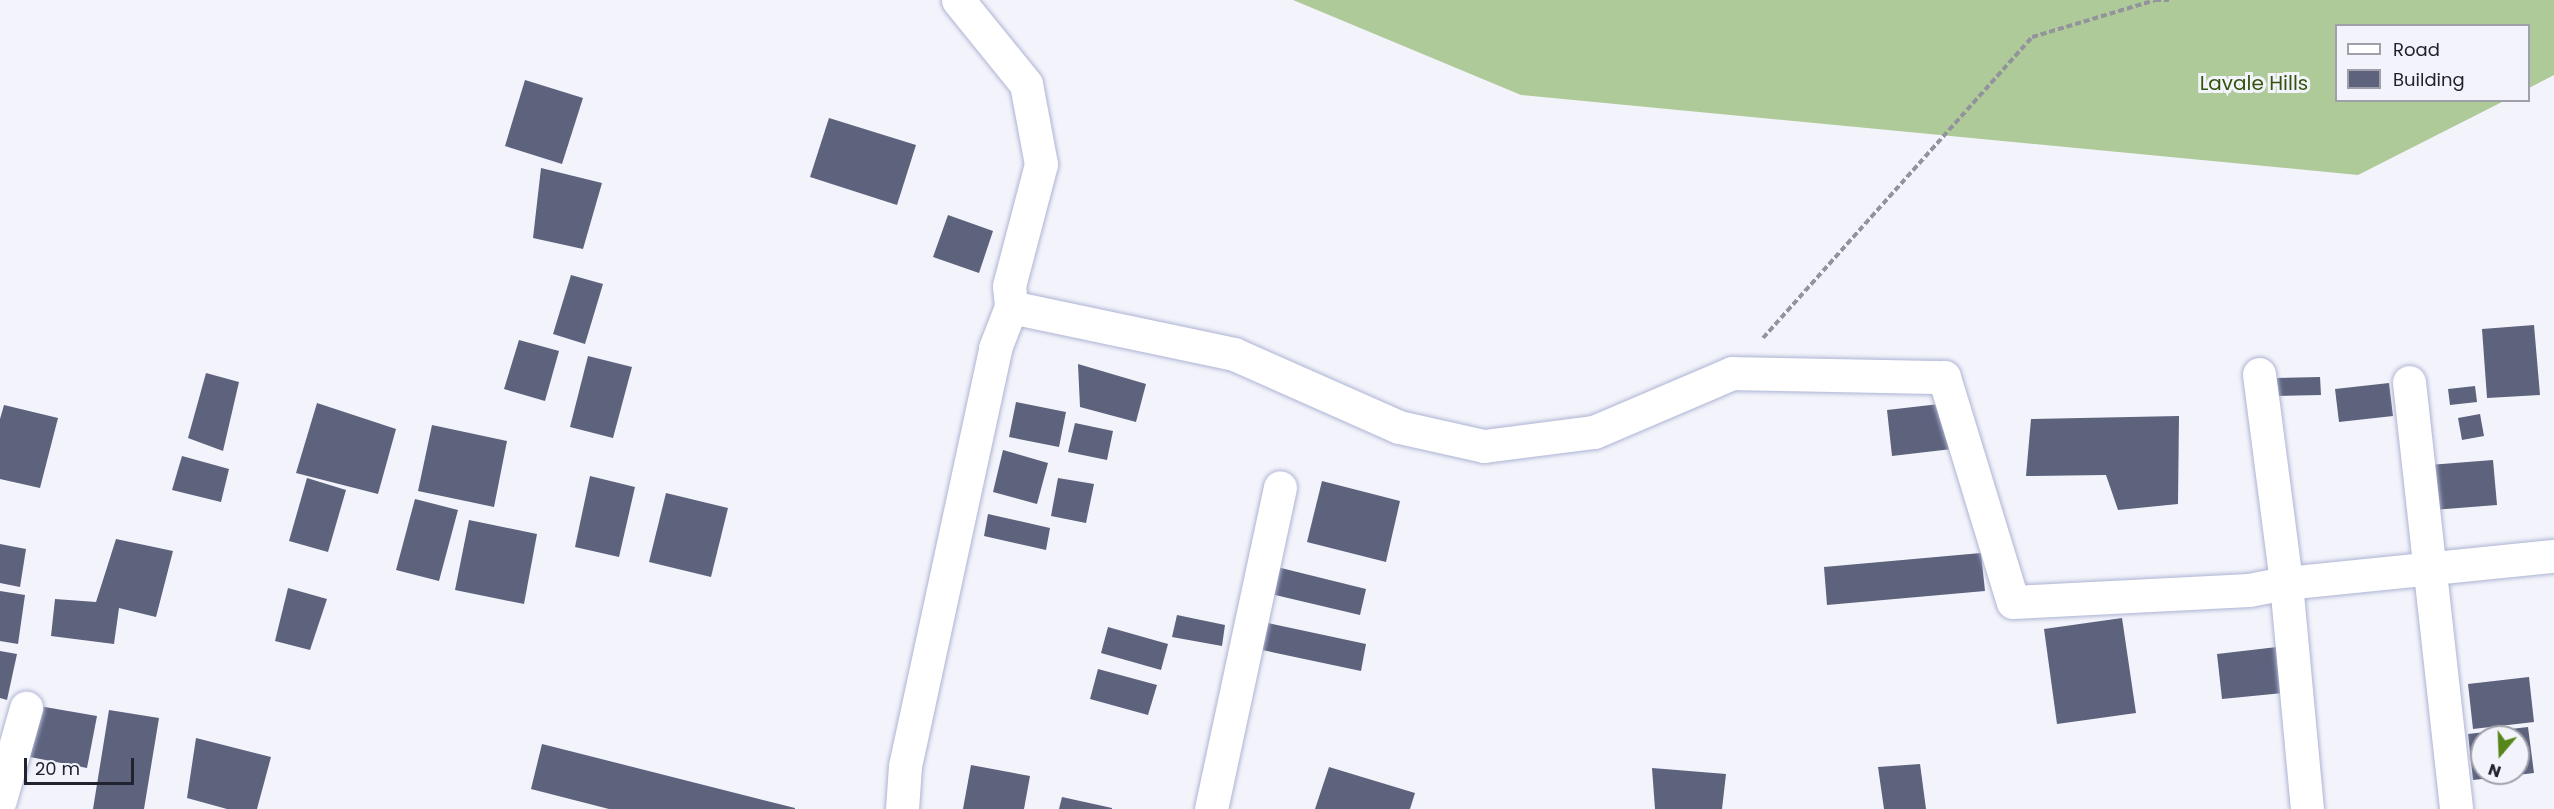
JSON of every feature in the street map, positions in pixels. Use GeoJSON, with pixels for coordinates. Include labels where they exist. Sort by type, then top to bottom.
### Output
{"type":"FeatureCollection","features":[{"type":"Feature","properties":{"kind":"street"},"geometry":{"type":"LineString","coordinates":[[902,809],[905,766],[995,348],[1011,307],[1009,286],[1041,164],[1026,84],[958,0]]}},
{"type":"Feature","properties":{"kind":"street"},"geometry":{"type":"LineString","coordinates":[[1011,307],[1234,354],[1399,427],[1484,446],[1594,432],[1732,372],[1944,377],[2013,602],[2249,590],[2286,583],[2431,571],[2554,556]]}},
{"type":"Feature","properties":{"kind":"street"},"geometry":{"type":"LineString","coordinates":[[2259,374],[2286,583],[2307,809]]}},
{"type":"Feature","properties":{"kind":"street"},"geometry":{"type":"LineString","coordinates":[[2409,382],[2456,809]]}},
{"type":"Feature","properties":{"kind":"street"},"geometry":{"type":"LineString","coordinates":[[1210,809],[1280,487]]}},
{"type":"Feature","properties":{"kind":"street"},"geometry":{"type":"LineString","coordinates":[[0,800],[26,708]]}},
{"type":"Feature","properties":{"kind":"path"},"geometry":{"type":"LineString","coordinates":[[1732,372],[2032,37],[2155,0],[2169,0]]}},
{"type":"Feature","properties":{"kind":"green space","name":"Lavale Hills"},"geometry":{"type":"Polygon","coordinates":[[[1293,0],[2554,0],[2554,75],[2530,87],[2530,24],[2335,24],[2335,102],[2502,102],[2358,175],[1521,95],[1293,0]]]}},
{"type":"Feature","properties":{"kind":"building"},"geometry":{"type":"Polygon","coordinates":[[[525,80],[583,98],[562,164],[505,146],[525,80]]]}},
{"type":"Feature","properties":{"kind":"building"},"geometry":{"type":"Polygon","coordinates":[[[829,118],[916,145],[897,205],[810,177],[829,118]]]}},
{"type":"Feature","properties":{"kind":"building"},"geometry":{"type":"Polygon","coordinates":[[[541,168],[602,183],[583,249],[533,238],[541,168]]]}},
{"type":"Feature","properties":{"kind":"building"},"geometry":{"type":"Polygon","coordinates":[[[948,215],[993,231],[979,273],[933,257],[948,215]]]}},
{"type":"Feature","properties":{"kind":"building"},"geometry":{"type":"Polygon","coordinates":[[[571,275],[603,284],[585,344],[553,334],[571,275]]]}},
{"type":"Feature","properties":{"kind":"building"},"geometry":{"type":"Polygon","coordinates":[[[2534,325],[2540,395],[2487,398],[2482,329],[2534,325]]]}},
{"type":"Feature","properties":{"kind":"building"},"geometry":{"type":"Polygon","coordinates":[[[519,340],[559,351],[545,401],[504,389],[519,340]]]}},
{"type":"Feature","properties":{"kind":"building"},"geometry":{"type":"Polygon","coordinates":[[[588,356],[632,367],[613,438],[570,427],[588,356]]]}},
{"type":"Feature","properties":{"kind":"building"},"geometry":{"type":"Polygon","coordinates":[[[1078,364],[1146,384],[1136,422],[1080,407],[1078,364]]]}},
{"type":"Feature","properties":{"kind":"building"},"geometry":{"type":"Polygon","coordinates":[[[206,373],[239,382],[223,451],[188,438],[206,373]]]}},
{"type":"Feature","properties":{"kind":"building"},"geometry":{"type":"Polygon","coordinates":[[[2320,377],[2321,395],[2275,396],[2275,378],[2320,377]]]}},
{"type":"Feature","properties":{"kind":"building"},"geometry":{"type":"Polygon","coordinates":[[[2389,383],[2393,416],[2339,422],[2335,389],[2389,383]]]}},
{"type":"Feature","properties":{"kind":"building"},"geometry":{"type":"Polygon","coordinates":[[[2475,386],[2477,402],[2450,405],[2448,389],[2475,386]]]}},
{"type":"Feature","properties":{"kind":"building"},"geometry":{"type":"Polygon","coordinates":[[[1016,402],[1066,412],[1059,447],[1009,437],[1016,402]]]}},
{"type":"Feature","properties":{"kind":"building"},"geometry":{"type":"Polygon","coordinates":[[[317,403],[396,429],[378,494],[296,473],[317,403]]]}},
{"type":"Feature","properties":{"kind":"building"},"geometry":{"type":"Polygon","coordinates":[[[1948,403],[1952,449],[1892,456],[1887,410],[1948,403]]]}},
{"type":"Feature","properties":{"kind":"building"},"geometry":{"type":"Polygon","coordinates":[[[4,405],[58,418],[40,488],[0,479],[0,419],[4,405]]]}},
{"type":"Feature","properties":{"kind":"building"},"geometry":{"type":"Polygon","coordinates":[[[2480,414],[2484,436],[2462,440],[2458,418],[2480,414]]]}},
{"type":"Feature","properties":{"kind":"building"},"geometry":{"type":"Polygon","coordinates":[[[2179,416],[2178,504],[2118,510],[2106,475],[2026,476],[2031,419],[2179,416]]]}},
{"type":"Feature","properties":{"kind":"building"},"geometry":{"type":"Polygon","coordinates":[[[1075,423],[1113,431],[1107,460],[1068,452],[1075,423]]]}},
{"type":"Feature","properties":{"kind":"building"},"geometry":{"type":"Polygon","coordinates":[[[432,425],[507,441],[494,507],[418,491],[432,425]]]}},
{"type":"Feature","properties":{"kind":"building"},"geometry":{"type":"Polygon","coordinates":[[[1003,450],[1048,463],[1037,504],[993,492],[1003,450]]]}},
{"type":"Feature","properties":{"kind":"building"},"geometry":{"type":"Polygon","coordinates":[[[182,456],[229,469],[221,502],[172,490],[182,456]]]}},
{"type":"Feature","properties":{"kind":"building"},"geometry":{"type":"Polygon","coordinates":[[[2493,460],[2497,505],[2433,510],[2429,465],[2493,460]]]}},
{"type":"Feature","properties":{"kind":"building"},"geometry":{"type":"Polygon","coordinates":[[[590,476],[635,487],[619,557],[575,547],[590,476]]]}},
{"type":"Feature","properties":{"kind":"building"},"geometry":{"type":"Polygon","coordinates":[[[307,478],[346,490],[328,552],[289,541],[307,478]]]}},
{"type":"Feature","properties":{"kind":"building"},"geometry":{"type":"Polygon","coordinates":[[[1058,478],[1094,484],[1086,523],[1051,516],[1058,478]]]}},
{"type":"Feature","properties":{"kind":"building"},"geometry":{"type":"Polygon","coordinates":[[[1322,481],[1400,501],[1386,562],[1307,542],[1322,481]]]}},
{"type":"Feature","properties":{"kind":"building"},"geometry":{"type":"Polygon","coordinates":[[[666,493],[728,508],[711,577],[649,562],[666,493]]]}},
{"type":"Feature","properties":{"kind":"building"},"geometry":{"type":"Polygon","coordinates":[[[415,499],[458,510],[439,581],[396,570],[415,499]]]}},
{"type":"Feature","properties":{"kind":"building"},"geometry":{"type":"Polygon","coordinates":[[[988,514],[1050,528],[1046,550],[984,536],[988,514]]]}},
{"type":"Feature","properties":{"kind":"building"},"geometry":{"type":"Polygon","coordinates":[[[469,520],[537,534],[524,604],[455,590],[469,520]]]}},
{"type":"Feature","properties":{"kind":"building"},"geometry":{"type":"Polygon","coordinates":[[[116,539],[173,551],[156,617],[119,608],[114,644],[51,636],[55,599],[96,602],[116,539]]]}},
{"type":"Feature","properties":{"kind":"building"},"geometry":{"type":"Polygon","coordinates":[[[0,544],[26,549],[20,587],[0,583],[0,544]]]}},
{"type":"Feature","properties":{"kind":"building"},"geometry":{"type":"Polygon","coordinates":[[[1981,553],[1985,591],[1827,605],[1824,567],[1981,553]]]}},
{"type":"Feature","properties":{"kind":"building"},"geometry":{"type":"Polygon","coordinates":[[[1277,567],[1366,589],[1360,615],[1271,594],[1277,567]]]}},
{"type":"Feature","properties":{"kind":"building"},"geometry":{"type":"Polygon","coordinates":[[[288,588],[327,599],[310,650],[275,641],[288,588]]]}},
{"type":"Feature","properties":{"kind":"building"},"geometry":{"type":"Polygon","coordinates":[[[0,591],[25,595],[18,644],[0,641],[0,591]]]}},
{"type":"Feature","properties":{"kind":"building"},"geometry":{"type":"Polygon","coordinates":[[[1177,615],[1225,625],[1222,646],[1172,637],[1177,615]]]}},
{"type":"Feature","properties":{"kind":"building"},"geometry":{"type":"Polygon","coordinates":[[[2122,618],[2136,713],[2057,724],[2044,629],[2122,618]]]}},
{"type":"Feature","properties":{"kind":"building"},"geometry":{"type":"Polygon","coordinates":[[[1268,623],[1366,644],[1361,671],[1262,650],[1268,623]]]}},
{"type":"Feature","properties":{"kind":"building"},"geometry":{"type":"Polygon","coordinates":[[[1108,627],[1168,644],[1161,670],[1101,653],[1108,627]]]}},
{"type":"Feature","properties":{"kind":"building"},"geometry":{"type":"Polygon","coordinates":[[[2277,647],[2283,693],[2222,699],[2217,654],[2277,647]]]}},
{"type":"Feature","properties":{"kind":"building"},"geometry":{"type":"Polygon","coordinates":[[[0,651],[17,654],[7,700],[0,698],[0,651]]]}},
{"type":"Feature","properties":{"kind":"building"},"geometry":{"type":"Polygon","coordinates":[[[1098,669],[1157,685],[1148,715],[1090,699],[1098,669]]]}},
{"type":"Feature","properties":{"kind":"building"},"geometry":{"type":"Polygon","coordinates":[[[2529,677],[2534,722],[2473,725],[2468,684],[2529,677]]]}},
{"type":"Feature","properties":{"kind":"building"},"geometry":{"type":"Polygon","coordinates":[[[39,706],[97,716],[87,768],[30,757],[39,706]]]}},
{"type":"Feature","properties":{"kind":"building"},"geometry":{"type":"Polygon","coordinates":[[[109,710],[159,718],[144,809],[93,809],[109,710]]]}},
{"type":"Feature","properties":{"kind":"building"},"geometry":{"type":"Polygon","coordinates":[[[196,738],[271,757],[257,809],[227,809],[187,798],[196,738]]]}},
{"type":"Feature","properties":{"kind":"building"},"geometry":{"type":"Polygon","coordinates":[[[2530,742],[2534,773],[2530,773],[2530,742]]]}},
{"type":"Feature","properties":{"kind":"building"},"geometry":{"type":"Polygon","coordinates":[[[542,744],[795,809],[609,809],[531,789],[542,744]]]}},
{"type":"Feature","properties":{"kind":"building"},"geometry":{"type":"Polygon","coordinates":[[[1920,764],[1926,809],[1884,809],[1878,767],[1920,764]]]}},
{"type":"Feature","properties":{"kind":"building"},"geometry":{"type":"Polygon","coordinates":[[[971,765],[1030,776],[1024,809],[963,809],[971,765]]]}},
{"type":"Feature","properties":{"kind":"building"},"geometry":{"type":"Polygon","coordinates":[[[1329,767],[1415,793],[1410,809],[1315,809],[1329,767]]]}},
{"type":"Feature","properties":{"kind":"building"},"geometry":{"type":"Polygon","coordinates":[[[1652,768],[1726,774],[1722,809],[1655,809],[1652,768]]]}},
{"type":"Feature","properties":{"kind":"building"},"geometry":{"type":"Polygon","coordinates":[[[1062,797],[1112,808],[1112,809],[1059,809],[1062,797]]]}}]}
